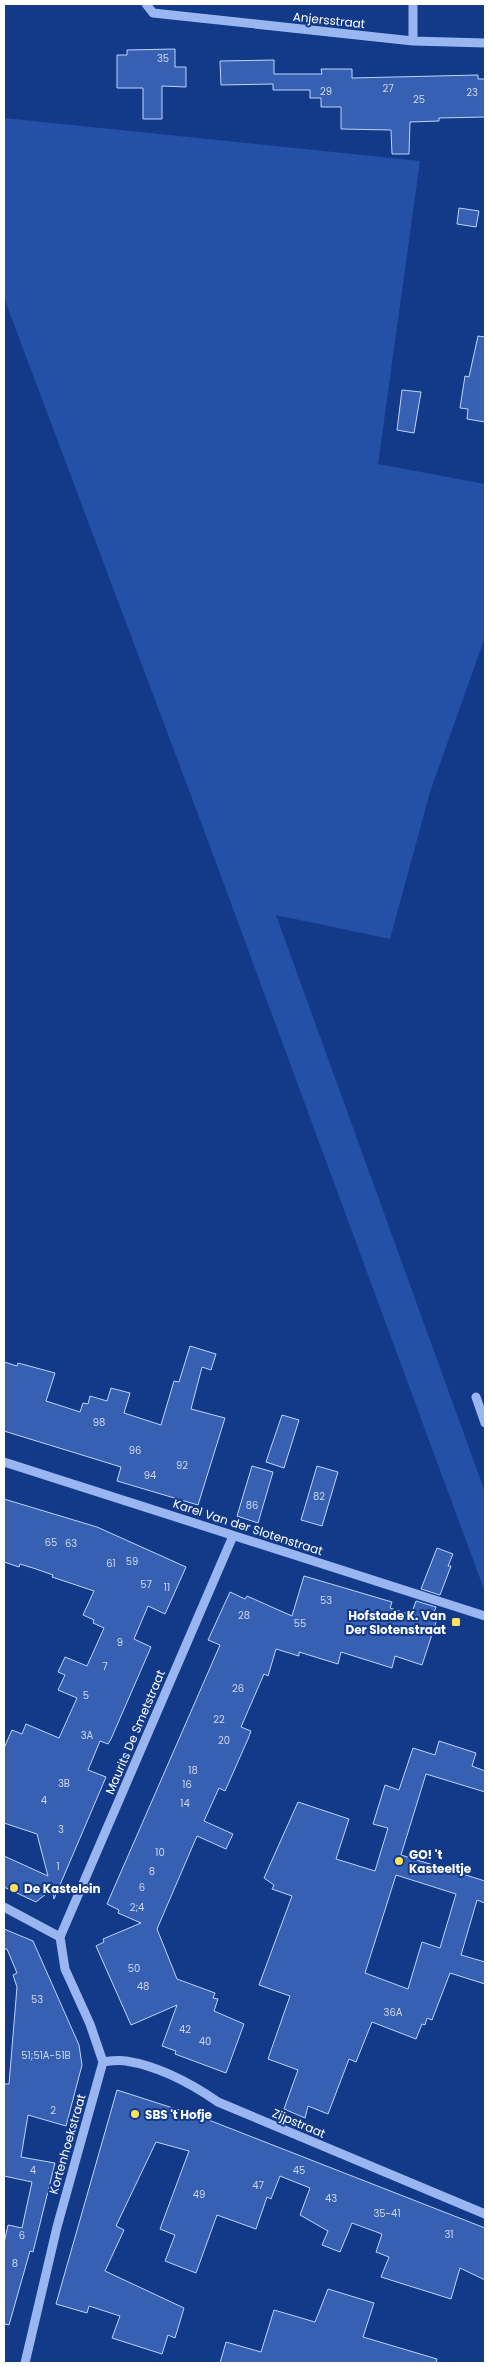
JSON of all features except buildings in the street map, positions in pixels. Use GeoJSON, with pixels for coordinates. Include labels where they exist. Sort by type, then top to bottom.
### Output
{"type":"FeatureCollection","features":[{"type":"Feature","properties":{"kind":"street","name":"Anjersstraat"},"geometry":{"type":"LineString","coordinates":[[146,4],[152,13],[413,41],[485,43]]}},
{"type":"Feature","properties":{"kind":"street"},"geometry":{"type":"LineString","coordinates":[[413,4],[413,41]]}},
{"type":"Feature","properties":{"kind":"street"},"geometry":{"type":"LineString","coordinates":[[476,1397],[485,1423]]}},
{"type":"Feature","properties":{"kind":"street","name":"Karel Van der Slotenstraat"},"geometry":{"type":"LineString","coordinates":[[4,1462],[485,1616]]}},
{"type":"Feature","properties":{"kind":"street","name":"Maurits De Smetstraat"},"geometry":{"type":"LineString","coordinates":[[60,1937],[233,1536]]}},
{"type":"Feature","properties":{"kind":"street"},"geometry":{"type":"LineString","coordinates":[[4,1907],[60,1937],[65,1969],[90,2024],[103,2062]]}},
{"type":"Feature","properties":{"kind":"street","name":"Zijpstraat"},"geometry":{"type":"LineString","coordinates":[[103,2062],[125,2060],[149,2067],[188,2084],[218,2102],[485,2214]]}},
{"type":"Feature","properties":{"kind":"street","name":"Kortenhoekstraat"},"geometry":{"type":"LineString","coordinates":[[25,2363],[57,2227],[103,2062]]}},
{"type":"Feature","properties":{"kind":"shaded area"},"geometry":{"type":"Polygon","coordinates":[[[4,118],[420,161],[378,464],[485,484],[485,637],[430,792],[390,939],[276,915],[485,1492],[485,1592],[198,814],[4,298],[4,118]]]}},
{"type":"Feature","properties":{"kind":"place","name":"Hofstade K. Van Der Slotenstraat"},"geometry":{"type":"Point","coordinates":[456,1622]}},
{"type":"Feature","properties":{"kind":"place","name":"GO! 't Kasteeltje"},"geometry":{"type":"Point","coordinates":[399,1861]}},
{"type":"Feature","properties":{"kind":"place","name":"De Kastelein"},"geometry":{"type":"Point","coordinates":[14,1888]}},
{"type":"Feature","properties":{"kind":"place","name":"SBS 't Hofje"},"geometry":{"type":"Point","coordinates":[135,2114]}}]}
